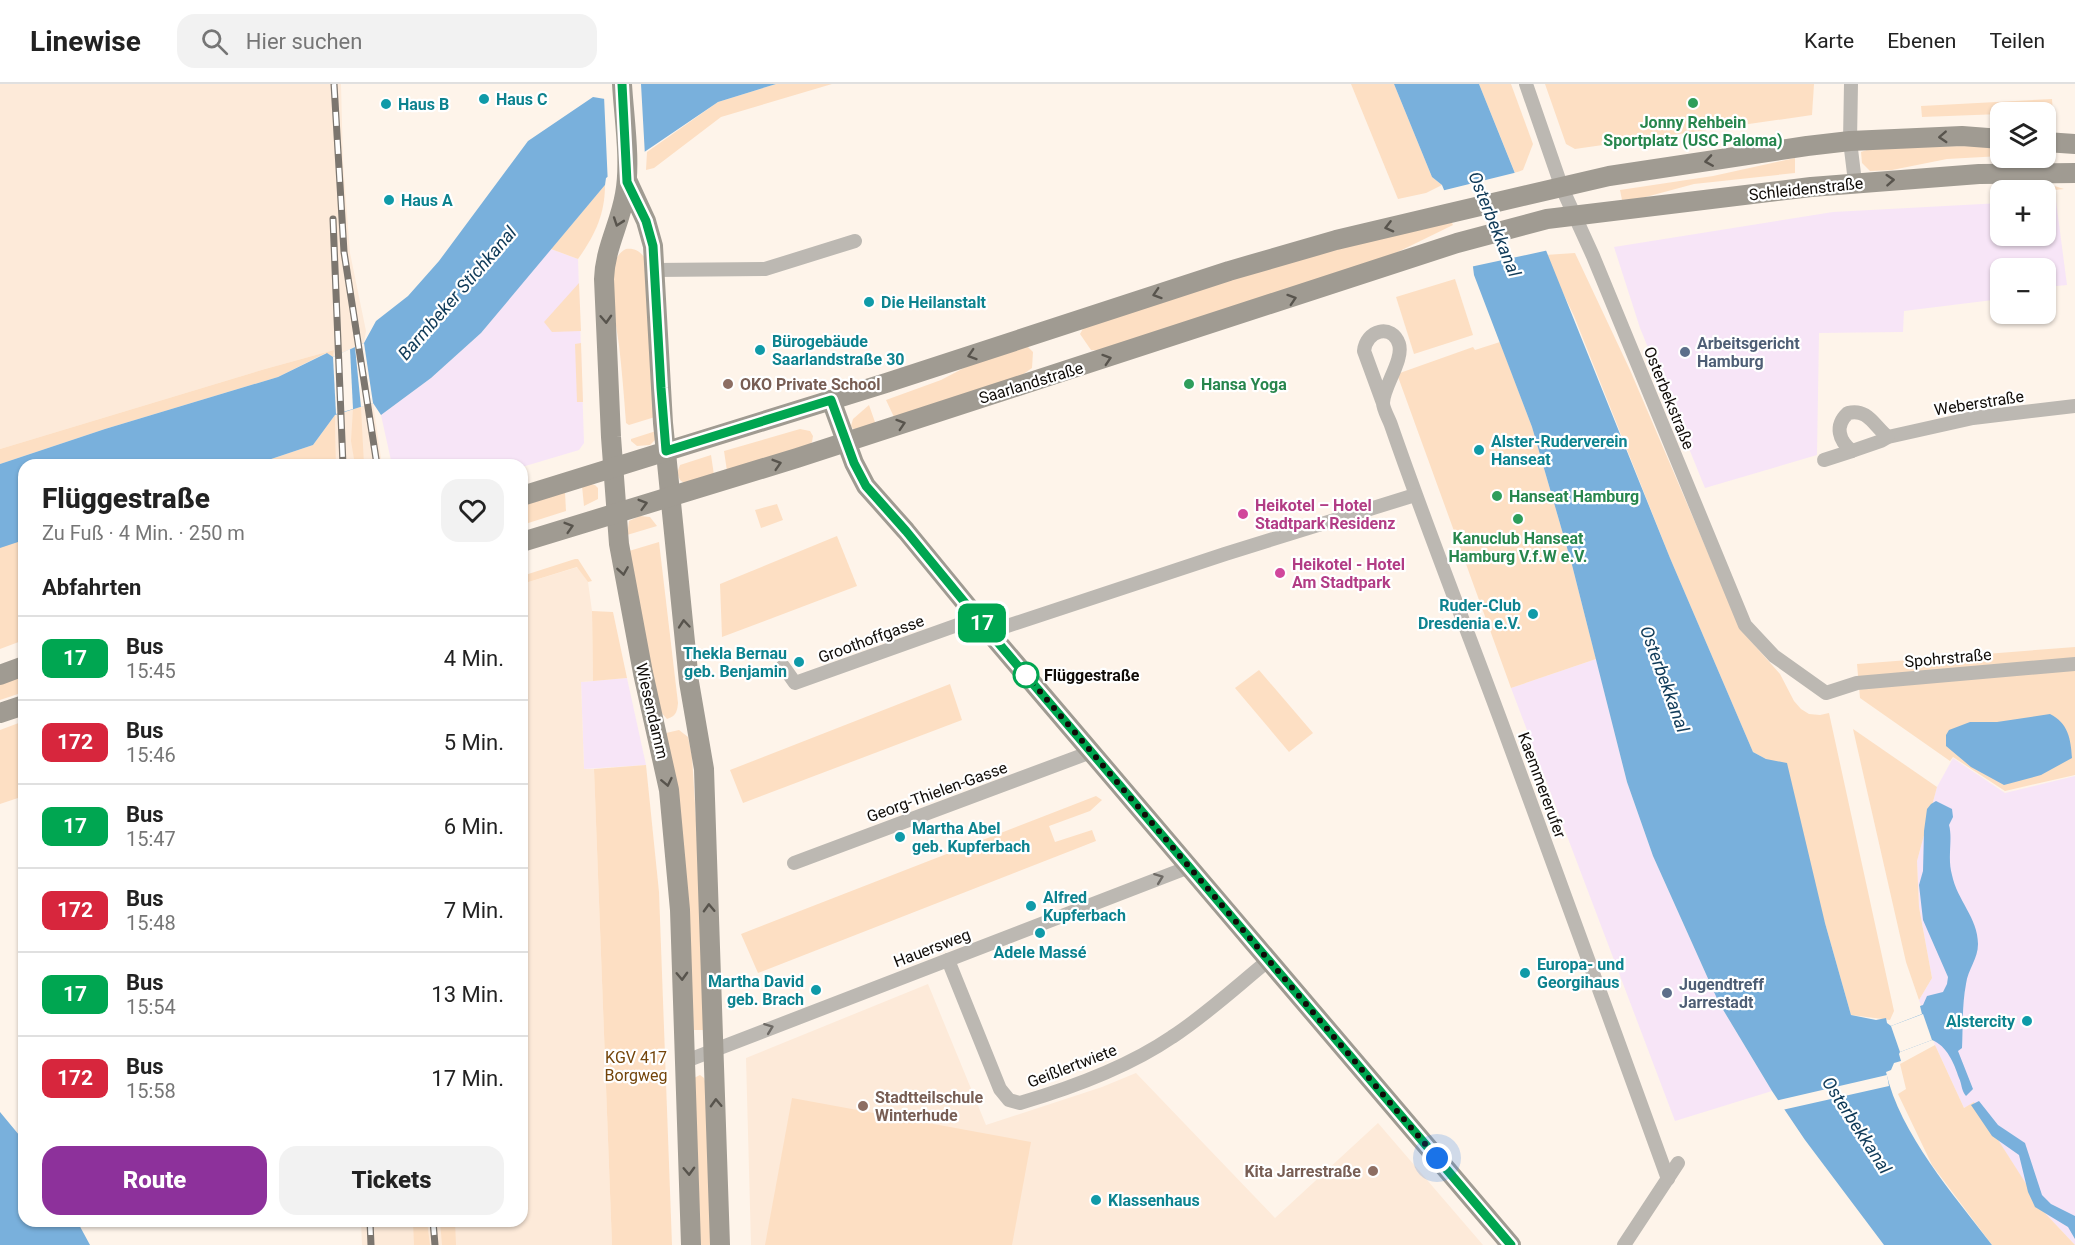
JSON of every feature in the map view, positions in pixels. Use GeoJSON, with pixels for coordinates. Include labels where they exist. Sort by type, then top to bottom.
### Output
{"type":"FeatureCollection","features":[{"type":"Feature","properties":{"kind":"street","name":"Wiesendamm"},"geometry":{"type":"LineString","coordinates":[[622,84],[627,182],[620,215],[605,261],[604,279],[613,467],[616,513],[628,601],[669,790],[680,910],[691,1245]]}},
{"type":"Feature","properties":{"kind":"street","name":"Osterbekstraße"},"geometry":{"type":"LineString","coordinates":[[1526,84],[1562,188],[1745,626],[1774,657],[1826,693]]}},
{"type":"Feature","properties":{"kind":"street"},"geometry":{"type":"LineString","coordinates":[[1851,84],[1850,141],[1855,182]]}},
{"type":"Feature","properties":{"kind":"street"},"geometry":{"type":"LineString","coordinates":[[528,494],[831,400],[1229,271],[1336,240],[1609,176],[1850,141],[1962,136],[1990,138]]}},
{"type":"Feature","properties":{"kind":"street"},"geometry":{"type":"LineString","coordinates":[[2056,143],[2075,144]]}},
{"type":"Feature","properties":{"kind":"street","name":"Schleidenstraße"},"geometry":{"type":"LineString","coordinates":[[1538,221],[1855,182],[1979,174],[2075,173]]}},
{"type":"Feature","properties":{"kind":"street","name":"Wiesendamm"},"geometry":{"type":"LineString","coordinates":[[627,182],[651,236],[666,451],[689,682],[704,770],[720,1245]]}},
{"type":"Feature","properties":{"kind":"street","name":"Saarlandstraße"},"geometry":{"type":"LineString","coordinates":[[528,540],[845,442],[1457,243],[1538,221]]}},
{"type":"Feature","properties":{"kind":"street"},"geometry":{"type":"LineString","coordinates":[[655,270],[765,269],[855,241]]}},
{"type":"Feature","properties":{"kind":"street"},"geometry":{"type":"LineString","coordinates":[[831,400],[845,442],[866,486],[1511,1245]]}},
{"type":"Feature","properties":{"kind":"street","name":"Kaemmererufer"},"geometry":{"type":"LineString","coordinates":[[1383,403],[1668,1179]]}},
{"type":"Feature","properties":{"kind":"street","name":"Weberstraße"},"geometry":{"type":"LineString","coordinates":[[1824,460],[1881,441],[1888,436],[1973,418],[2075,406]]}},
{"type":"Feature","properties":{"kind":"street"},"geometry":{"type":"LineString","coordinates":[[1852,451],[1840,437],[1839,427],[1842,418],[1848,413],[1863,413],[1888,436]]}},
{"type":"Feature","properties":{"kind":"street"},"geometry":{"type":"LineString","coordinates":[[983,625],[1226,554],[1415,495]]}},
{"type":"Feature","properties":{"kind":"street","name":"Groothoffgasse"},"geometry":{"type":"LineString","coordinates":[[783,666],[795,683],[983,625]]}},
{"type":"Feature","properties":{"kind":"street","name":"Spohrstraße"},"geometry":{"type":"LineString","coordinates":[[1826,693],[1857,683],[2075,664]]}},
{"type":"Feature","properties":{"kind":"street"},"geometry":{"type":"LineString","coordinates":[[0,675],[18,668]]}},
{"type":"Feature","properties":{"kind":"street"},"geometry":{"type":"LineString","coordinates":[[0,713],[18,707]]}},
{"type":"Feature","properties":{"kind":"street","name":"Georg-Thielen-Gasse"},"geometry":{"type":"LineString","coordinates":[[794,863],[1092,752]]}},
{"type":"Feature","properties":{"kind":"street","name":"Hauersweg"},"geometry":{"type":"LineString","coordinates":[[686,1061],[1189,867]]}},
{"type":"Feature","properties":{"kind":"street","name":"Geißlertwiete"},"geometry":{"type":"LineString","coordinates":[[948,960],[1000,1089],[1009,1100],[1020,1103],[1096,1076],[1148,1052],[1194,1022],[1269,960]]}},
{"type":"Feature","properties":{"kind":"street"},"geometry":{"type":"LineString","coordinates":[[1624,1245],[1678,1163]]}},
{"type":"Feature","properties":{"kind":"shaded area"},"geometry":{"type":"Polygon","coordinates":[[[0,84],[341,84],[343,162],[350,253],[366,331],[364,343],[333,357],[334,350],[0,449],[0,84]]]}},
{"type":"Feature","properties":{"kind":"shaded area"},"geometry":{"type":"Polygon","coordinates":[[[2056,201],[2067,285],[2056,286],[2056,258],[1990,258],[1990,300],[1904,311],[1903,332],[1819,333],[1817,455],[1705,488],[1640,328],[1614,247],[1833,212],[1990,204],[1990,246],[2056,246],[2056,201]]]}},
{"type":"Feature","properties":{"kind":"shaded area"},"geometry":{"type":"Polygon","coordinates":[[[551,249],[578,259],[584,443],[579,450],[528,465],[528,459],[391,459],[381,415],[431,378],[481,333],[551,249]]]}},
{"type":"Feature","properties":{"kind":"shaded area"},"geometry":{"type":"Polygon","coordinates":[[[373,403],[381,459],[336,459],[335,415],[373,403]]]}},
{"type":"Feature","properties":{"kind":"shaded area"},"geometry":{"type":"Polygon","coordinates":[[[578,567],[588,582],[592,611],[593,681],[581,682],[584,769],[594,769],[612,1245],[362,1245],[361,1227],[528,1227],[528,582],[578,567]]]}},
{"type":"Feature","properties":{"kind":"shaded area"},"geometry":{"type":"Polygon","coordinates":[[[1596,659],[1627,782],[1653,856],[1719,1003],[1772,1091],[1675,1121],[1511,688],[1596,659]]]}},
{"type":"Feature","properties":{"kind":"shaded area"},"geometry":{"type":"Polygon","coordinates":[[[627,678],[646,765],[584,769],[581,682],[627,678]]]}},
{"type":"Feature","properties":{"kind":"shaded area"},"geometry":{"type":"Polygon","coordinates":[[[1953,758],[2005,793],[2075,776],[2075,1245],[2044,1212],[1974,1103],[1964,1108],[1935,1045],[1919,1000],[1932,978],[1919,907],[1917,861],[1937,787],[1953,758]]]}},
{"type":"Feature","properties":{"kind":"shaded area","name":"Stadtteilschule Winterhude"},"geometry":{"type":"Polygon","coordinates":[[[928,984],[986,1125],[1102,1087],[1136,1073],[1275,1218],[1378,1123],[1483,1245],[751,1245],[746,1058],[928,984]]]}},
{"type":"Feature","properties":{"kind":"green space"},"geometry":{"type":"Polygon","coordinates":[[[776,84],[832,84],[721,117],[654,168],[646,170],[647,152],[718,102],[776,84]]]}},
{"type":"Feature","properties":{"kind":"green space"},"geometry":{"type":"Polygon","coordinates":[[[1351,84],[1394,84],[1432,177],[1442,185],[1426,193],[1398,199],[1351,84]]]}},
{"type":"Feature","properties":{"kind":"green space"},"geometry":{"type":"Polygon","coordinates":[[[1479,84],[1511,84],[1533,144],[1523,170],[1515,173],[1479,84]]]}},
{"type":"Feature","properties":{"kind":"green space"},"geometry":{"type":"Polygon","coordinates":[[[1545,84],[1814,84],[1812,115],[1575,149],[1566,144],[1545,84]]]}},
{"type":"Feature","properties":{"kind":"green space"},"geometry":{"type":"Polygon","coordinates":[[[2052,99],[2052,102],[1996,102],[2052,99]]]}},
{"type":"Feature","properties":{"kind":"green space"},"geometry":{"type":"Polygon","coordinates":[[[1990,102],[1990,114],[1922,117],[1921,106],[1990,102]]]}},
{"type":"Feature","properties":{"kind":"green space"},"geometry":{"type":"Polygon","coordinates":[[[1875,147],[1990,147],[1990,157],[1947,159],[1892,170],[1870,171],[1862,163],[1861,152],[1875,147]]]}},
{"type":"Feature","properties":{"kind":"green space"},"geometry":{"type":"Polygon","coordinates":[[[1795,158],[1795,173],[1694,184],[1642,198],[1622,200],[1620,190],[1713,176],[1795,158]]]}},
{"type":"Feature","properties":{"kind":"green space"},"geometry":{"type":"Polygon","coordinates":[[[605,185],[605,196],[598,224],[578,259],[551,249],[605,185]]]}},
{"type":"Feature","properties":{"kind":"green space"},"geometry":{"type":"Polygon","coordinates":[[[1451,221],[1453,225],[1363,269],[1114,351],[1091,350],[1080,334],[1085,325],[1287,260],[1451,221]]]}},
{"type":"Feature","properties":{"kind":"green space"},"geometry":{"type":"Polygon","coordinates":[[[626,249],[638,251],[647,260],[655,417],[629,425],[626,423],[612,293],[614,266],[618,256],[626,249]]]}},
{"type":"Feature","properties":{"kind":"green space"},"geometry":{"type":"Polygon","coordinates":[[[1575,253],[1630,370],[1741,630],[1780,674],[1794,701],[1801,709],[1809,714],[1829,713],[1894,1011],[1890,1020],[1851,1015],[1825,923],[1766,759],[1753,752],[1670,558],[1574,316],[1545,255],[1575,253]]]}},
{"type":"Feature","properties":{"kind":"green space"},"geometry":{"type":"Polygon","coordinates":[[[1455,279],[1473,335],[1414,354],[1396,297],[1455,279]]]}},
{"type":"Feature","properties":{"kind":"green space"},"geometry":{"type":"Polygon","coordinates":[[[579,283],[581,331],[552,332],[544,322],[579,283]]]}},
{"type":"Feature","properties":{"kind":"green space","name":"Hanseat Hamburg"},"geometry":{"type":"Polygon","coordinates":[[[1500,342],[1532,427],[1572,565],[1596,659],[1511,688],[1397,374],[1473,347],[1475,350],[1500,342]]]}},
{"type":"Feature","properties":{"kind":"green space"},"geometry":{"type":"Polygon","coordinates":[[[581,343],[583,402],[577,402],[575,344],[581,343]]]}},
{"type":"Feature","properties":{"kind":"green space"},"geometry":{"type":"Polygon","coordinates":[[[1025,344],[1033,352],[1032,368],[1014,381],[894,417],[886,400],[941,380],[979,360],[1025,344]]]}},
{"type":"Feature","properties":{"kind":"green space"},"geometry":{"type":"Polygon","coordinates":[[[334,350],[333,357],[326,353],[278,377],[105,429],[0,464],[0,449],[334,350]]]}},
{"type":"Feature","properties":{"kind":"green space"},"geometry":{"type":"Polygon","coordinates":[[[869,405],[876,425],[854,430],[851,426],[853,419],[869,405]]]}},
{"type":"Feature","properties":{"kind":"green space"},"geometry":{"type":"Polygon","coordinates":[[[361,407],[364,459],[354,459],[351,441],[353,409],[361,407]]]}},
{"type":"Feature","properties":{"kind":"green space"},"geometry":{"type":"Polygon","coordinates":[[[335,415],[336,459],[271,459],[313,445],[335,415]]]}},
{"type":"Feature","properties":{"kind":"green space"},"geometry":{"type":"Polygon","coordinates":[[[800,429],[810,431],[813,436],[809,445],[727,471],[724,451],[800,429]]]}},
{"type":"Feature","properties":{"kind":"green space"},"geometry":{"type":"Polygon","coordinates":[[[656,431],[657,438],[650,445],[637,446],[631,441],[631,439],[656,431]]]}},
{"type":"Feature","properties":{"kind":"green space"},"geometry":{"type":"Polygon","coordinates":[[[711,455],[714,475],[684,483],[680,480],[677,473],[680,465],[711,455]]]}},
{"type":"Feature","properties":{"kind":"green space"},"geometry":{"type":"Polygon","coordinates":[[[590,484],[598,488],[598,499],[584,506],[582,486],[590,484]]]}},
{"type":"Feature","properties":{"kind":"green space"},"geometry":{"type":"Polygon","coordinates":[[[565,492],[566,511],[528,523],[528,504],[565,492]]]}},
{"type":"Feature","properties":{"kind":"green space"},"geometry":{"type":"Polygon","coordinates":[[[777,504],[783,520],[761,528],[755,510],[777,504]]]}},
{"type":"Feature","properties":{"kind":"green space"},"geometry":{"type":"Polygon","coordinates":[[[640,516],[650,517],[657,526],[627,535],[629,521],[640,516]]]}},
{"type":"Feature","properties":{"kind":"green space"},"geometry":{"type":"Polygon","coordinates":[[[837,536],[857,586],[722,637],[720,584],[837,536]]]}},
{"type":"Feature","properties":{"kind":"green space"},"geometry":{"type":"Polygon","coordinates":[[[18,541],[18,642],[0,649],[0,547],[18,541]]]}},
{"type":"Feature","properties":{"kind":"green space"},"geometry":{"type":"Polygon","coordinates":[[[659,542],[678,703],[676,713],[667,719],[660,711],[629,551],[659,542]]]}},
{"type":"Feature","properties":{"kind":"green space"},"geometry":{"type":"Polygon","coordinates":[[[578,559],[592,581],[588,582],[577,567],[528,582],[528,574],[578,559]]]}},
{"type":"Feature","properties":{"kind":"green space"},"geometry":{"type":"Polygon","coordinates":[[[592,611],[613,612],[627,678],[593,681],[592,611]]]}},
{"type":"Feature","properties":{"kind":"green space"},"geometry":{"type":"Polygon","coordinates":[[[2075,647],[2075,775],[2005,791],[1953,757],[1950,761],[1860,698],[1857,664],[2075,647]]]}},
{"type":"Feature","properties":{"kind":"green space"},"geometry":{"type":"Polygon","coordinates":[[[1259,670],[1313,733],[1289,752],[1235,688],[1259,670]]]}},
{"type":"Feature","properties":{"kind":"green space"},"geometry":{"type":"Polygon","coordinates":[[[18,676],[18,694],[0,700],[0,684],[18,676]]]}},
{"type":"Feature","properties":{"kind":"green space"},"geometry":{"type":"Polygon","coordinates":[[[950,684],[962,720],[743,803],[730,770],[950,684]]]}},
{"type":"Feature","properties":{"kind":"green space"},"geometry":{"type":"Polygon","coordinates":[[[18,723],[18,798],[0,804],[0,730],[18,723]]]}},
{"type":"Feature","properties":{"kind":"green space"},"geometry":{"type":"Polygon","coordinates":[[[1853,729],[1937,787],[1917,861],[1919,907],[1932,978],[1919,1000],[1906,962],[1853,729]]]}},
{"type":"Feature","properties":{"kind":"green space"},"geometry":{"type":"Polygon","coordinates":[[[679,730],[688,737],[692,756],[702,915],[705,1030],[693,1030],[666,733],[679,730]]]}},
{"type":"Feature","properties":{"kind":"green space","name":"KGV 417 Borgweg"},"geometry":{"type":"Polygon","coordinates":[[[646,765],[659,892],[672,1245],[612,1245],[594,769],[646,765]]]}},
{"type":"Feature","properties":{"kind":"green space"},"geometry":{"type":"Polygon","coordinates":[[[1096,796],[1102,800],[1090,811],[1049,826],[1055,842],[1092,830],[1096,841],[758,973],[741,934],[1096,796]]]}},
{"type":"Feature","properties":{"kind":"green space"},"geometry":{"type":"Polygon","coordinates":[[[1935,1045],[1964,1108],[1974,1102],[2044,1212],[2075,1245],[1992,1245],[1932,1165],[1898,1094],[1906,1089],[1900,1064],[1935,1045]]]}},
{"type":"Feature","properties":{"kind":"green space"},"geometry":{"type":"Polygon","coordinates":[[[700,1075],[706,1084],[712,1245],[699,1245],[694,1078],[700,1075]]]}},
{"type":"Feature","properties":{"kind":"green space"},"geometry":{"type":"Polygon","coordinates":[[[792,1098],[1031,1142],[1012,1245],[765,1245],[792,1098]]]}},
{"type":"Feature","properties":{"kind":"green space"},"geometry":{"type":"Polygon","coordinates":[[[413,1227],[428,1227],[430,1245],[414,1245],[413,1227]]]}},
{"type":"Feature","properties":{"kind":"green space"},"geometry":{"type":"Polygon","coordinates":[[[440,1227],[455,1227],[456,1245],[442,1245],[440,1227]]]}},
{"type":"Feature","properties":{"kind":"water","name":"Barmbeker Stichkanal"},"geometry":{"type":"Polygon","coordinates":[[[641,84],[776,84],[718,102],[606,178],[605,185],[481,333],[431,378],[381,415],[373,403],[335,415],[313,445],[271,459],[18,459],[18,542],[0,548],[0,464],[105,429],[278,377],[327,353],[333,357],[364,343],[376,321],[408,296],[439,261],[528,141],[593,97],[605,99],[641,84]]]}},
{"type":"Feature","properties":{"kind":"water","name":"Osterbekkanal"},"geometry":{"type":"Polygon","coordinates":[[[1394,84],[1479,84],[1670,558],[1753,752],[1766,759],[1787,763],[1825,923],[1851,1015],[1876,1020],[1886,1018],[1887,1023],[1891,1026],[1922,1014],[1920,1006],[1923,1005],[1927,996],[1943,992],[1947,984],[1948,977],[1923,920],[1919,885],[1923,871],[1927,809],[1936,801],[1952,809],[1953,817],[1949,825],[1951,869],[1958,893],[1975,926],[1978,944],[1966,984],[1962,1048],[1958,1051],[1973,1089],[1966,1096],[1949,1056],[1942,1046],[1932,1040],[1900,1052],[1901,1061],[1894,1063],[1891,1070],[1886,1072],[1903,1118],[1916,1141],[1945,1185],[1992,1245],[1884,1245],[1805,1140],[1772,1091],[1719,1003],[1653,856],[1627,782],[1572,565],[1532,427],[1474,275],[1472,259],[1442,185],[1432,177],[1394,84]]]}},
{"type":"Feature","properties":{"kind":"water"},"geometry":{"type":"Polygon","coordinates":[[[2050,714],[2065,727],[2071,744],[2072,758],[2041,775],[2004,785],[1971,767],[1946,746],[1946,735],[1949,730],[1970,722],[1997,722],[2050,714]]]}},
{"type":"Feature","properties":{"kind":"water"},"geometry":{"type":"Polygon","coordinates":[[[1979,1101],[1998,1125],[2025,1143],[2042,1195],[2051,1204],[2075,1216],[2075,1239],[2068,1227],[2035,1207],[2028,1192],[2019,1155],[1992,1136],[1971,1105],[1979,1101]]]}},
{"type":"Feature","properties":{"kind":"water"},"geometry":{"type":"Polygon","coordinates":[[[0,1112],[18,1134],[18,1227],[80,1227],[90,1245],[0,1245],[0,1112]]]}},
{"type":"Feature","properties":{"kind":"pier"},"geometry":{"type":"Polygon","coordinates":[[[634,84],[641,84],[645,156],[609,180],[608,186],[604,96],[634,84]]]}},
{"type":"Feature","properties":{"kind":"pier"},"geometry":{"type":"Polygon","coordinates":[[[1518,172],[1549,250],[1470,267],[1441,191],[1518,172]]]}},
{"type":"Feature","properties":{"kind":"pier"},"geometry":{"type":"Polygon","coordinates":[[[364,343],[373,403],[361,407],[355,347],[364,343]]]}},
{"type":"Feature","properties":{"kind":"pier"},"geometry":{"type":"Polygon","coordinates":[[[350,349],[353,409],[336,414],[333,357],[350,349]]]}},
{"type":"Feature","properties":{"kind":"pier"},"geometry":{"type":"Polygon","coordinates":[[[1923,1014],[1932,1040],[1900,1052],[1891,1026],[1923,1014]]]}},
{"type":"Feature","properties":{"kind":"pier"},"geometry":{"type":"Polygon","coordinates":[[[1887,1075],[1889,1086],[1782,1110],[1775,1101],[1887,1075]]]}},
{"type":"Feature","properties":{"kind":"railway"},"geometry":{"type":"LineString","coordinates":[[334,84],[344,252],[376,459]]}},
{"type":"Feature","properties":{"kind":"railway"},"geometry":{"type":"LineString","coordinates":[[333,219],[343,459]]}},
{"type":"Feature","properties":{"kind":"railway"},"geometry":{"type":"LineString","coordinates":[[370,1227],[371,1245]]}},
{"type":"Feature","properties":{"kind":"railway"},"geometry":{"type":"LineString","coordinates":[[434,1227],[435,1245]]}},
{"type":"Feature","properties":{"kind":"bus line","name":"17"},"geometry":{"type":"LineString","coordinates":[[622,84],[627,182],[646,221],[653,246],[666,451],[831,400],[845,442],[866,486],[1511,1245]]}},
{"type":"Feature","properties":{"kind":"place","name":"Haus C"},"geometry":{"type":"Point","coordinates":[484,99]}},
{"type":"Feature","properties":{"kind":"place","name":"Jonny Rehbein Sportplatz (USC Paloma)"},"geometry":{"type":"Point","coordinates":[1693,103]}},
{"type":"Feature","properties":{"kind":"place","name":"Haus B"},"geometry":{"type":"Point","coordinates":[386,104]}},
{"type":"Feature","properties":{"kind":"place","name":"Haus A"},"geometry":{"type":"Point","coordinates":[389,200]}},
{"type":"Feature","properties":{"kind":"place","name":"Die Heilanstalt"},"geometry":{"type":"Point","coordinates":[869,302]}},
{"type":"Feature","properties":{"kind":"place","name":"Bürogebäude Saarlandstraße 30"},"geometry":{"type":"Point","coordinates":[760,350]}},
{"type":"Feature","properties":{"kind":"place","name":"Arbeitsgericht Hamburg"},"geometry":{"type":"Point","coordinates":[1685,352]}},
{"type":"Feature","properties":{"kind":"place","name":"OKO Private School"},"geometry":{"type":"Point","coordinates":[728,384]}},
{"type":"Feature","properties":{"kind":"place","name":"Hansa Yoga"},"geometry":{"type":"Point","coordinates":[1189,384]}},
{"type":"Feature","properties":{"kind":"place","name":"Alster-Ruderverein Hanseat"},"geometry":{"type":"Point","coordinates":[1479,450]}},
{"type":"Feature","properties":{"kind":"place","name":"Hanseat Hamburg"},"geometry":{"type":"Point","coordinates":[1497,496]}},
{"type":"Feature","properties":{"kind":"place","name":"Heikotel – Hotel Stadtpark Residenz"},"geometry":{"type":"Point","coordinates":[1243,514]}},
{"type":"Feature","properties":{"kind":"place","name":"Kanuclub Hanseat Hamburg V.f.W e.V."},"geometry":{"type":"Point","coordinates":[1518,519]}},
{"type":"Feature","properties":{"kind":"place","name":"Heikotel - Hotel Am Stadtpark"},"geometry":{"type":"Point","coordinates":[1280,573]}},
{"type":"Feature","properties":{"kind":"place","name":"Ruder-Club Dresdenia e.V."},"geometry":{"type":"Point","coordinates":[1533,614]}},
{"type":"Feature","properties":{"kind":"place","name":"Thekla Bernau geb. Benjamin"},"geometry":{"type":"Point","coordinates":[799,662]}},
{"type":"Feature","properties":{"kind":"place","name":"Flüggestraße"},"geometry":{"type":"Point","coordinates":[1026,675]}},
{"type":"Feature","properties":{"kind":"place","name":"Martha Abel geb. Kupferbach"},"geometry":{"type":"Point","coordinates":[900,837]}},
{"type":"Feature","properties":{"kind":"place","name":"Alfred Kupferbach"},"geometry":{"type":"Point","coordinates":[1031,906]}},
{"type":"Feature","properties":{"kind":"place","name":"Adele Massé"},"geometry":{"type":"Point","coordinates":[1040,933]}},
{"type":"Feature","properties":{"kind":"place","name":"Europa- und Georgihaus"},"geometry":{"type":"Point","coordinates":[1525,973]}},
{"type":"Feature","properties":{"kind":"place","name":"Martha David geb. Brach"},"geometry":{"type":"Point","coordinates":[816,990]}},
{"type":"Feature","properties":{"kind":"place","name":"Jugendtreff Jarrestadt"},"geometry":{"type":"Point","coordinates":[1667,993]}},
{"type":"Feature","properties":{"kind":"place","name":"Alstercity"},"geometry":{"type":"Point","coordinates":[2027,1021]}},
{"type":"Feature","properties":{"kind":"place","name":"Stadtteilschule Winterhude"},"geometry":{"type":"Point","coordinates":[863,1106]}},
{"type":"Feature","properties":{"kind":"place","name":"Kita Jarrestraße"},"geometry":{"type":"Point","coordinates":[1373,1171]}},
{"type":"Feature","properties":{"kind":"place","name":"Klassenhaus"},"geometry":{"type":"Point","coordinates":[1096,1200]}},
{"type":"Feature","properties":{"kind":"route"},"geometry":{"type":"LineString","coordinates":[[1026,675],[1437,1158]]}}]}
